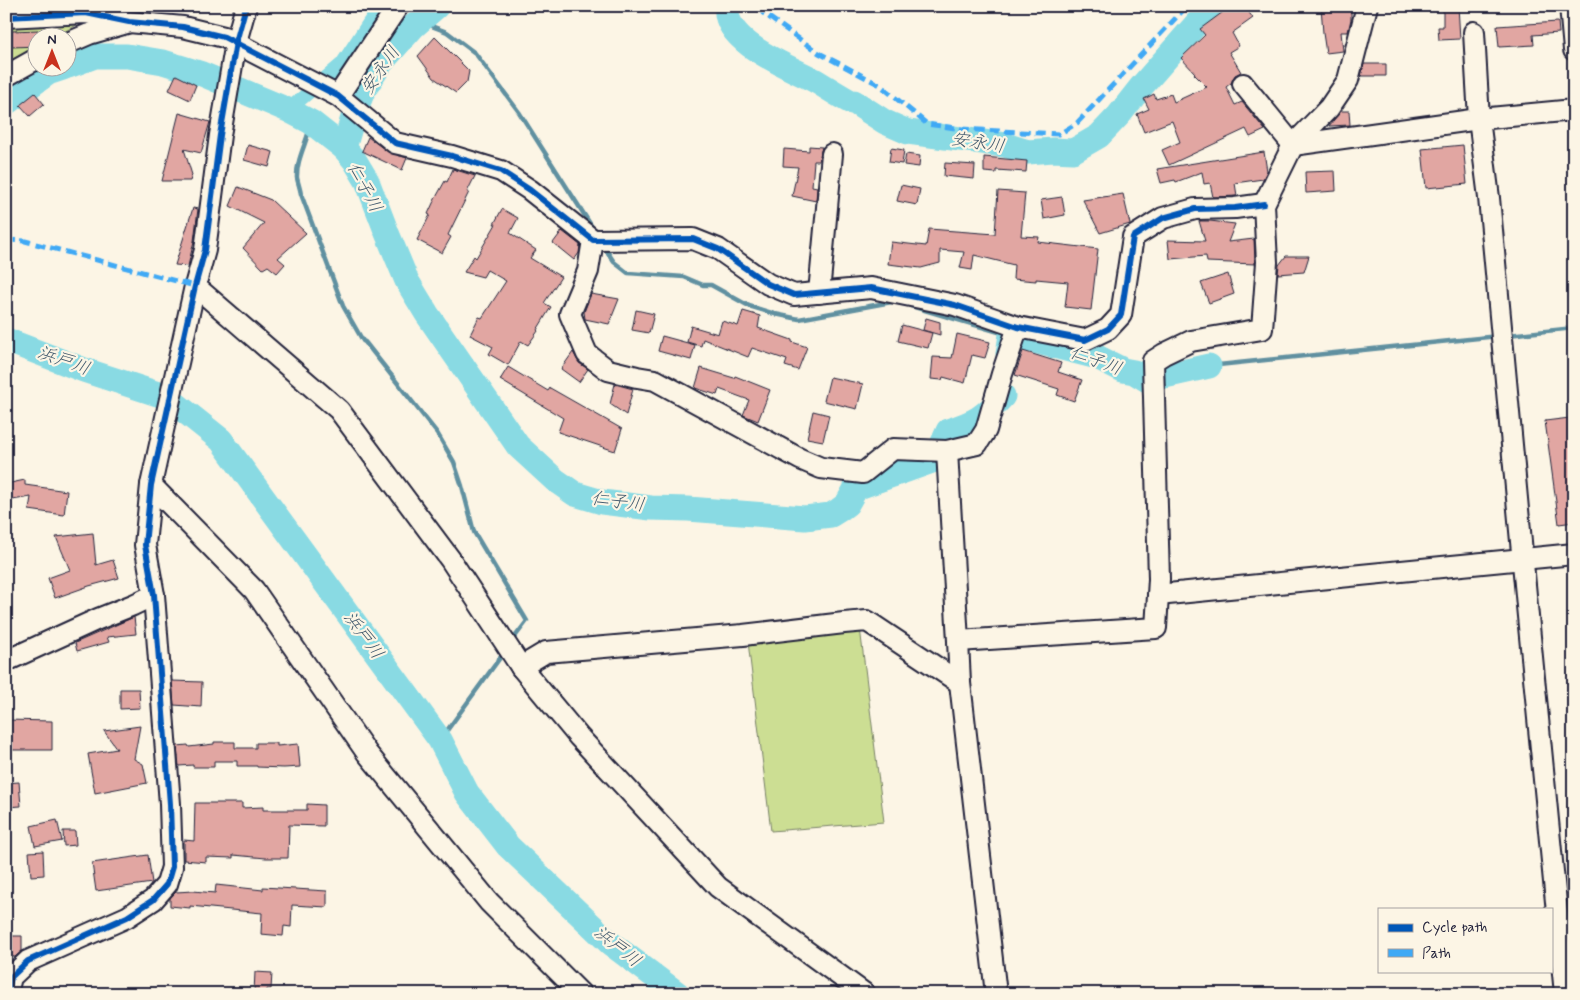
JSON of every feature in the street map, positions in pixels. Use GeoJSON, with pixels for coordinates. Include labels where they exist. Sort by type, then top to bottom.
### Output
{"type":"FeatureCollection","features":[{"type":"Feature","properties":{"kind":"street"},"geometry":{"type":"LineString","coordinates":[[6,994],[11,977],[28,961],[127,917],[153,900],[167,884],[172,867],[170,804],[154,594],[145,545],[151,485],[195,286],[205,250],[220,135],[236,42],[246,6]]}},
{"type":"Feature","properties":{"kind":"street"},"geometry":{"type":"LineString","coordinates":[[338,96],[398,6]]}},
{"type":"Feature","properties":{"kind":"street"},"geometry":{"type":"LineString","coordinates":[[958,641],[1156,628],[1159,579],[1153,361],[1191,341],[1262,329],[1267,262],[1264,204],[1293,145],[1329,108],[1348,80],[1367,6]]}},
{"type":"Feature","properties":{"kind":"street"},"geometry":{"type":"LineString","coordinates":[[1570,6],[1574,50]]}},
{"type":"Feature","properties":{"kind":"street"},"geometry":{"type":"LineString","coordinates":[[6,17],[86,10],[129,22],[183,27],[224,37],[338,96],[395,143],[452,156],[501,171],[530,190],[593,240],[693,239],[718,249],[768,284],[794,295],[871,288],[955,305],[1018,328],[1085,340],[1108,329],[1120,314],[1133,238],[1163,218],[1194,210],[1235,208],[1264,204]]}},
{"type":"Feature","properties":{"kind":"street"},"geometry":{"type":"LineString","coordinates":[[78,39],[129,22]]}},
{"type":"Feature","properties":{"kind":"street"},"geometry":{"type":"LineString","coordinates":[[1474,32],[1479,120],[1489,198],[1565,993]]}},
{"type":"Feature","properties":{"kind":"street"},"geometry":{"type":"LineString","coordinates":[[6,76],[28,64]]}},
{"type":"Feature","properties":{"kind":"street"},"geometry":{"type":"LineString","coordinates":[[1243,84],[1293,145]]}},
{"type":"Feature","properties":{"kind":"street"},"geometry":{"type":"LineString","coordinates":[[1293,145],[1479,120],[1574,110]]}},
{"type":"Feature","properties":{"kind":"street"},"geometry":{"type":"LineString","coordinates":[[820,293],[832,154]]}},
{"type":"Feature","properties":{"kind":"street"},"geometry":{"type":"LineString","coordinates":[[593,240],[588,271],[570,314],[587,354],[608,370],[637,378],[655,380],[800,459],[821,468],[863,473],[893,449],[947,451],[977,444],[986,430],[1018,328]]}},
{"type":"Feature","properties":{"kind":"street"},"geometry":{"type":"LineString","coordinates":[[195,286],[339,410],[450,559],[521,667],[580,737],[718,887],[865,994]]}},
{"type":"Feature","properties":{"kind":"street"},"geometry":{"type":"LineString","coordinates":[[947,451],[960,683],[996,994]]}},
{"type":"Feature","properties":{"kind":"street"},"geometry":{"type":"LineString","coordinates":[[151,485],[254,590],[367,752],[489,902],[581,994]]}},
{"type":"Feature","properties":{"kind":"street"},"geometry":{"type":"LineString","coordinates":[[1158,594],[1574,554]]}},
{"type":"Feature","properties":{"kind":"street"},"geometry":{"type":"LineString","coordinates":[[6,661],[98,619],[134,605],[154,594]]}},
{"type":"Feature","properties":{"kind":"street"},"geometry":{"type":"LineString","coordinates":[[521,667],[546,652],[743,635],[867,621],[960,683]]}},
{"type":"Feature","properties":{"kind":"green space"},"geometry":{"type":"Polygon","coordinates":[[[90,18],[71,28],[28,28],[28,51],[6,63],[6,22],[90,18]]]}},
{"type":"Feature","properties":{"kind":"green space"},"geometry":{"type":"Polygon","coordinates":[[[860,628],[884,822],[771,831],[748,642],[860,628]]]}},
{"type":"Feature","properties":{"kind":"building"},"geometry":{"type":"Polygon","coordinates":[[[1218,6],[1244,6],[1253,18],[1232,33],[1239,46],[1229,52],[1241,72],[1235,75],[1231,83],[1226,87],[1235,105],[1242,102],[1265,130],[1250,137],[1246,129],[1169,165],[1162,150],[1180,142],[1172,121],[1144,132],[1137,114],[1149,109],[1144,99],[1154,94],[1156,99],[1171,94],[1174,102],[1207,87],[1181,58],[1205,35],[1200,29],[1223,12],[1218,6]]]}},
{"type":"Feature","properties":{"kind":"building"},"geometry":{"type":"Polygon","coordinates":[[[1321,6],[1351,6],[1348,32],[1341,32],[1343,51],[1326,53],[1321,6]]]}},
{"type":"Feature","properties":{"kind":"building"},"geometry":{"type":"Polygon","coordinates":[[[1443,6],[1458,6],[1460,39],[1439,40],[1438,27],[1443,27],[1443,6]]]}},
{"type":"Feature","properties":{"kind":"building"},"geometry":{"type":"Polygon","coordinates":[[[1558,22],[1559,33],[1533,35],[1534,45],[1499,47],[1497,26],[1558,22]]]}},
{"type":"Feature","properties":{"kind":"building"},"geometry":{"type":"Polygon","coordinates":[[[28,30],[28,46],[12,47],[12,31],[28,30]]]}},
{"type":"Feature","properties":{"kind":"building"},"geometry":{"type":"Polygon","coordinates":[[[435,37],[469,71],[467,82],[456,93],[434,78],[418,56],[435,37]]]}},
{"type":"Feature","properties":{"kind":"building"},"geometry":{"type":"Polygon","coordinates":[[[1364,64],[1386,64],[1386,76],[1361,76],[1364,64]]]}},
{"type":"Feature","properties":{"kind":"building"},"geometry":{"type":"Polygon","coordinates":[[[176,75],[196,85],[190,100],[169,90],[176,75]]]}},
{"type":"Feature","properties":{"kind":"building"},"geometry":{"type":"Polygon","coordinates":[[[35,93],[44,104],[30,116],[20,105],[35,93]]]}},
{"type":"Feature","properties":{"kind":"building"},"geometry":{"type":"Polygon","coordinates":[[[1341,111],[1349,111],[1350,125],[1329,126],[1341,111]]]}},
{"type":"Feature","properties":{"kind":"building"},"geometry":{"type":"Polygon","coordinates":[[[179,113],[210,122],[201,153],[184,149],[192,175],[190,181],[162,181],[179,113]]]}},
{"type":"Feature","properties":{"kind":"building"},"geometry":{"type":"Polygon","coordinates":[[[368,137],[388,152],[407,158],[402,170],[362,151],[368,137]]]}},
{"type":"Feature","properties":{"kind":"building"},"geometry":{"type":"Polygon","coordinates":[[[248,145],[273,152],[269,167],[244,160],[248,145]]]}},
{"type":"Feature","properties":{"kind":"building"},"geometry":{"type":"Polygon","coordinates":[[[1463,145],[1467,184],[1426,188],[1422,149],[1463,145]]]}},
{"type":"Feature","properties":{"kind":"building"},"geometry":{"type":"Polygon","coordinates":[[[809,146],[822,147],[819,161],[814,161],[812,186],[817,187],[816,201],[792,196],[798,167],[783,166],[784,149],[809,151],[809,146]]]}},
{"type":"Feature","properties":{"kind":"building"},"geometry":{"type":"Polygon","coordinates":[[[891,148],[904,150],[902,164],[889,162],[891,148]]]}},
{"type":"Feature","properties":{"kind":"building"},"geometry":{"type":"Polygon","coordinates":[[[1264,152],[1267,171],[1263,179],[1235,183],[1237,196],[1213,197],[1210,183],[1204,184],[1202,172],[1176,182],[1175,180],[1161,183],[1157,169],[1264,152]]]}},
{"type":"Feature","properties":{"kind":"building"},"geometry":{"type":"Polygon","coordinates":[[[906,154],[920,156],[919,167],[904,165],[906,154]]]}},
{"type":"Feature","properties":{"kind":"building"},"geometry":{"type":"Polygon","coordinates":[[[984,157],[1027,161],[1026,172],[996,170],[996,173],[984,172],[984,157]]]}},
{"type":"Feature","properties":{"kind":"building"},"geometry":{"type":"Polygon","coordinates":[[[945,163],[975,165],[974,179],[944,176],[945,163]]]}},
{"type":"Feature","properties":{"kind":"building"},"geometry":{"type":"Polygon","coordinates":[[[453,169],[475,176],[448,235],[451,237],[442,253],[417,240],[430,215],[428,214],[434,201],[453,169]]]}},
{"type":"Feature","properties":{"kind":"building"},"geometry":{"type":"Polygon","coordinates":[[[1335,171],[1336,191],[1306,193],[1305,172],[1335,171]]]}},
{"type":"Feature","properties":{"kind":"building"},"geometry":{"type":"Polygon","coordinates":[[[901,185],[920,189],[917,205],[897,201],[901,185]]]}},
{"type":"Feature","properties":{"kind":"building"},"geometry":{"type":"Polygon","coordinates":[[[238,187],[271,200],[306,233],[278,258],[285,264],[277,273],[268,266],[263,269],[243,248],[264,223],[230,206],[238,187]]]}},
{"type":"Feature","properties":{"kind":"building"},"geometry":{"type":"Polygon","coordinates":[[[998,191],[1025,193],[1021,236],[1039,237],[1038,242],[1098,249],[1091,310],[1065,307],[1068,282],[1013,279],[1014,265],[974,255],[972,270],[960,268],[964,252],[940,250],[940,263],[921,268],[888,264],[891,242],[926,246],[929,229],[995,234],[998,191]]]}},
{"type":"Feature","properties":{"kind":"building"},"geometry":{"type":"Polygon","coordinates":[[[1123,194],[1130,224],[1100,233],[1083,200],[1123,194]]]}},
{"type":"Feature","properties":{"kind":"building"},"geometry":{"type":"Polygon","coordinates":[[[1062,197],[1065,215],[1044,219],[1041,200],[1062,197]]]}},
{"type":"Feature","properties":{"kind":"building"},"geometry":{"type":"Polygon","coordinates":[[[193,208],[198,209],[194,241],[188,266],[175,265],[193,208]]]}},
{"type":"Feature","properties":{"kind":"building"},"geometry":{"type":"Polygon","coordinates":[[[502,209],[518,218],[510,233],[536,250],[530,258],[561,277],[544,303],[551,307],[538,331],[528,345],[521,341],[508,365],[489,354],[493,347],[470,335],[479,317],[482,318],[506,281],[487,270],[483,277],[464,272],[474,256],[476,258],[496,224],[494,224],[502,209]]]}},
{"type":"Feature","properties":{"kind":"building"},"geometry":{"type":"Polygon","coordinates":[[[1199,221],[1235,224],[1228,242],[1254,239],[1255,264],[1207,262],[1206,256],[1170,259],[1168,240],[1205,241],[1199,221]]]}},
{"type":"Feature","properties":{"kind":"building"},"geometry":{"type":"Polygon","coordinates":[[[562,231],[580,245],[579,253],[574,260],[553,243],[562,231]]]}},
{"type":"Feature","properties":{"kind":"building"},"geometry":{"type":"Polygon","coordinates":[[[1286,256],[1309,256],[1304,272],[1278,274],[1279,265],[1286,256]]]}},
{"type":"Feature","properties":{"kind":"building"},"geometry":{"type":"Polygon","coordinates":[[[1228,274],[1234,294],[1209,303],[1201,283],[1228,274]]]}},
{"type":"Feature","properties":{"kind":"building"},"geometry":{"type":"Polygon","coordinates":[[[591,294],[619,299],[609,324],[585,319],[584,312],[591,294]]]}},
{"type":"Feature","properties":{"kind":"building"},"geometry":{"type":"Polygon","coordinates":[[[636,310],[654,314],[649,333],[632,330],[636,310]]]}},
{"type":"Feature","properties":{"kind":"building"},"geometry":{"type":"Polygon","coordinates":[[[743,311],[760,316],[758,328],[807,347],[798,370],[785,366],[787,360],[752,348],[748,357],[703,339],[701,346],[687,342],[691,326],[718,334],[722,321],[738,326],[743,311]]]}},
{"type":"Feature","properties":{"kind":"building"},"geometry":{"type":"Polygon","coordinates":[[[926,318],[940,322],[940,335],[923,330],[926,318]]]}},
{"type":"Feature","properties":{"kind":"building"},"geometry":{"type":"Polygon","coordinates":[[[902,325],[932,333],[928,348],[898,341],[902,325]]]}},
{"type":"Feature","properties":{"kind":"building"},"geometry":{"type":"Polygon","coordinates":[[[957,334],[990,342],[985,358],[972,355],[965,383],[943,377],[942,380],[931,379],[933,357],[952,358],[957,334]]]}},
{"type":"Feature","properties":{"kind":"building"},"geometry":{"type":"Polygon","coordinates":[[[662,336],[695,345],[691,360],[658,351],[662,336]]]}},
{"type":"Feature","properties":{"kind":"building"},"geometry":{"type":"Polygon","coordinates":[[[1023,351],[1061,363],[1058,372],[1082,380],[1074,401],[1057,395],[1059,389],[1015,375],[1023,351]]]}},
{"type":"Feature","properties":{"kind":"building"},"geometry":{"type":"Polygon","coordinates":[[[573,352],[579,363],[588,369],[579,382],[561,369],[573,352]]]}},
{"type":"Feature","properties":{"kind":"building"},"geometry":{"type":"Polygon","coordinates":[[[508,367],[548,391],[550,388],[622,429],[615,451],[558,432],[563,418],[500,380],[508,367]]]}},
{"type":"Feature","properties":{"kind":"building"},"geometry":{"type":"Polygon","coordinates":[[[701,368],[734,378],[735,376],[770,390],[758,421],[743,415],[749,400],[719,389],[717,395],[695,388],[701,368]]]}},
{"type":"Feature","properties":{"kind":"building"},"geometry":{"type":"Polygon","coordinates":[[[830,377],[863,384],[857,409],[824,401],[830,377]]]}},
{"type":"Feature","properties":{"kind":"building"},"geometry":{"type":"Polygon","coordinates":[[[615,384],[633,389],[626,415],[610,404],[615,384]]]}},
{"type":"Feature","properties":{"kind":"building"},"geometry":{"type":"Polygon","coordinates":[[[813,411],[829,415],[823,441],[807,438],[813,411]]]}},
{"type":"Feature","properties":{"kind":"building"},"geometry":{"type":"Polygon","coordinates":[[[1570,418],[1574,448],[1574,522],[1559,524],[1545,421],[1570,418]]]}},
{"type":"Feature","properties":{"kind":"building"},"geometry":{"type":"Polygon","coordinates":[[[25,480],[25,485],[67,491],[64,515],[29,510],[31,497],[6,501],[6,484],[25,480]]]}},
{"type":"Feature","properties":{"kind":"building"},"geometry":{"type":"Polygon","coordinates":[[[93,533],[96,565],[113,560],[119,578],[55,598],[48,578],[70,570],[56,537],[93,533]]]}},
{"type":"Feature","properties":{"kind":"building"},"geometry":{"type":"Polygon","coordinates":[[[134,617],[136,634],[107,637],[109,642],[77,651],[75,643],[134,617]]]}},
{"type":"Feature","properties":{"kind":"building"},"geometry":{"type":"Polygon","coordinates":[[[172,681],[202,682],[201,707],[174,705],[172,681]]]}},
{"type":"Feature","properties":{"kind":"building"},"geometry":{"type":"Polygon","coordinates":[[[120,689],[139,689],[140,708],[120,709],[120,689]]]}},
{"type":"Feature","properties":{"kind":"building"},"geometry":{"type":"Polygon","coordinates":[[[6,720],[52,721],[52,750],[6,750],[6,720]]]}},
{"type":"Feature","properties":{"kind":"building"},"geometry":{"type":"Polygon","coordinates":[[[140,726],[134,759],[143,764],[147,783],[95,793],[88,754],[117,749],[104,731],[140,726]]]}},
{"type":"Feature","properties":{"kind":"building"},"geometry":{"type":"Polygon","coordinates":[[[214,742],[235,742],[235,748],[256,748],[256,743],[277,743],[277,746],[298,744],[300,767],[237,766],[237,761],[214,761],[214,767],[179,766],[177,746],[188,745],[189,747],[214,744],[214,742]]]}},
{"type":"Feature","properties":{"kind":"building"},"geometry":{"type":"Polygon","coordinates":[[[19,782],[21,806],[6,807],[6,783],[19,782]]]}},
{"type":"Feature","properties":{"kind":"building"},"geometry":{"type":"Polygon","coordinates":[[[195,803],[242,803],[242,808],[263,807],[263,810],[307,810],[307,804],[324,805],[324,826],[289,825],[288,858],[233,855],[233,858],[206,857],[206,862],[184,860],[184,840],[194,841],[195,803]]]}},
{"type":"Feature","properties":{"kind":"building"},"geometry":{"type":"Polygon","coordinates":[[[57,820],[62,841],[35,846],[31,826],[57,820]]]}},
{"type":"Feature","properties":{"kind":"building"},"geometry":{"type":"Polygon","coordinates":[[[63,831],[75,831],[76,845],[64,846],[63,831]]]}},
{"type":"Feature","properties":{"kind":"building"},"geometry":{"type":"Polygon","coordinates":[[[43,851],[44,875],[31,876],[29,852],[43,851]]]}},
{"type":"Feature","properties":{"kind":"building"},"geometry":{"type":"Polygon","coordinates":[[[148,855],[152,883],[96,891],[92,863],[148,855]]]}},
{"type":"Feature","properties":{"kind":"building"},"geometry":{"type":"Polygon","coordinates":[[[216,885],[263,890],[263,887],[327,891],[327,907],[292,905],[291,927],[284,926],[283,936],[261,934],[262,913],[190,906],[190,908],[170,906],[170,898],[176,892],[215,893],[216,885]]]}},
{"type":"Feature","properties":{"kind":"building"},"geometry":{"type":"Polygon","coordinates":[[[6,936],[22,936],[22,951],[15,957],[6,956],[6,936]]]}},
{"type":"Feature","properties":{"kind":"building"},"geometry":{"type":"Polygon","coordinates":[[[255,972],[272,973],[271,989],[267,989],[267,993],[254,992],[255,972]]]}},
{"type":"Feature","properties":{"kind":"waterway"},"geometry":{"type":"LineString","coordinates":[[288,110],[342,64],[380,6]]}},
{"type":"Feature","properties":{"kind":"waterway","name":"安永川"},"geometry":{"type":"LineString","coordinates":[[344,148],[363,91],[381,63],[414,26],[437,6]]}},
{"type":"Feature","properties":{"kind":"waterway","name":"安永川"},"geometry":{"type":"LineString","coordinates":[[727,6],[728,19],[735,31],[745,42],[774,60],[854,102],[885,122],[908,132],[1005,145],[1028,152],[1073,151],[1099,136],[1212,6]]}},
{"type":"Feature","properties":{"kind":"waterway"},"geometry":{"type":"LineString","coordinates":[[424,18],[434,27],[447,32],[475,53],[519,112],[594,230]]}},
{"type":"Feature","properties":{"kind":"waterway","name":"仁子川"},"geometry":{"type":"LineString","coordinates":[[78,62],[95,56],[127,56],[163,62],[202,74],[288,110],[311,122],[344,148],[355,161],[367,181],[407,281],[427,314],[518,446],[555,480],[575,494],[602,502],[651,508],[805,518],[831,515],[847,504],[856,488],[935,460],[948,431],[966,425],[978,418],[1003,396]]}},
{"type":"Feature","properties":{"kind":"waterway","name":"仁子川"},"geometry":{"type":"LineString","coordinates":[[6,103],[41,78]]}},
{"type":"Feature","properties":{"kind":"waterway"},"geometry":{"type":"LineString","coordinates":[[311,122],[298,164],[297,178],[301,194],[343,306],[363,341],[437,433],[454,462],[474,532],[527,621],[511,642]]}},
{"type":"Feature","properties":{"kind":"waterway"},"geometry":{"type":"LineString","coordinates":[[603,245],[614,262],[628,273],[684,277],[703,285],[711,285],[749,306],[799,319],[897,301]]}},
{"type":"Feature","properties":{"kind":"waterway"},"geometry":{"type":"LineString","coordinates":[[911,306],[1009,335]]}},
{"type":"Feature","properties":{"kind":"waterway"},"geometry":{"type":"LineString","coordinates":[[1508,335],[1574,328]]}},
{"type":"Feature","properties":{"kind":"waterway","name":"仁子川"},"geometry":{"type":"LineString","coordinates":[[1008,354],[1011,335],[1097,357],[1123,370],[1134,372],[1149,381],[1209,366]]}},
{"type":"Feature","properties":{"kind":"waterway"},"geometry":{"type":"LineString","coordinates":[[1209,366],[1498,336]]}},
{"type":"Feature","properties":{"kind":"waterway","name":"浜戸川"},"geometry":{"type":"LineString","coordinates":[[6,340],[84,370],[167,397],[221,440],[440,740],[467,793],[508,846],[610,943],[678,994]]}},
{"type":"Feature","properties":{"kind":"waterway"},"geometry":{"type":"LineString","coordinates":[[440,740],[505,651]]}},
{"type":"Feature","properties":{"kind":"marked path"},"geometry":{"type":"LineString","coordinates":[[759,6],[763,13],[819,53],[880,85],[927,124],[962,129],[1059,134],[1077,123],[1187,6]]}},
{"type":"Feature","properties":{"kind":"marked path"},"geometry":{"type":"LineString","coordinates":[[6,240],[25,241],[195,286]]}},
{"type":"Feature","properties":{"kind":"cycle path"},"geometry":{"type":"LineString","coordinates":[[7,994],[11,977],[28,961],[127,917],[153,900],[167,884],[172,867],[170,804],[154,595],[145,545],[151,485],[195,286],[205,250],[220,135],[236,42],[246,6]]}},
{"type":"Feature","properties":{"kind":"cycle path"},"geometry":{"type":"LineString","coordinates":[[6,17],[86,13],[129,22],[183,27],[224,37],[338,96],[395,143],[452,156],[501,171],[530,190],[593,240],[693,239],[718,249],[768,284],[794,295],[871,288],[955,305],[1018,327],[1085,340],[1108,329],[1121,315],[1133,237],[1163,218],[1195,209],[1235,208],[1264,204]]}}]}
